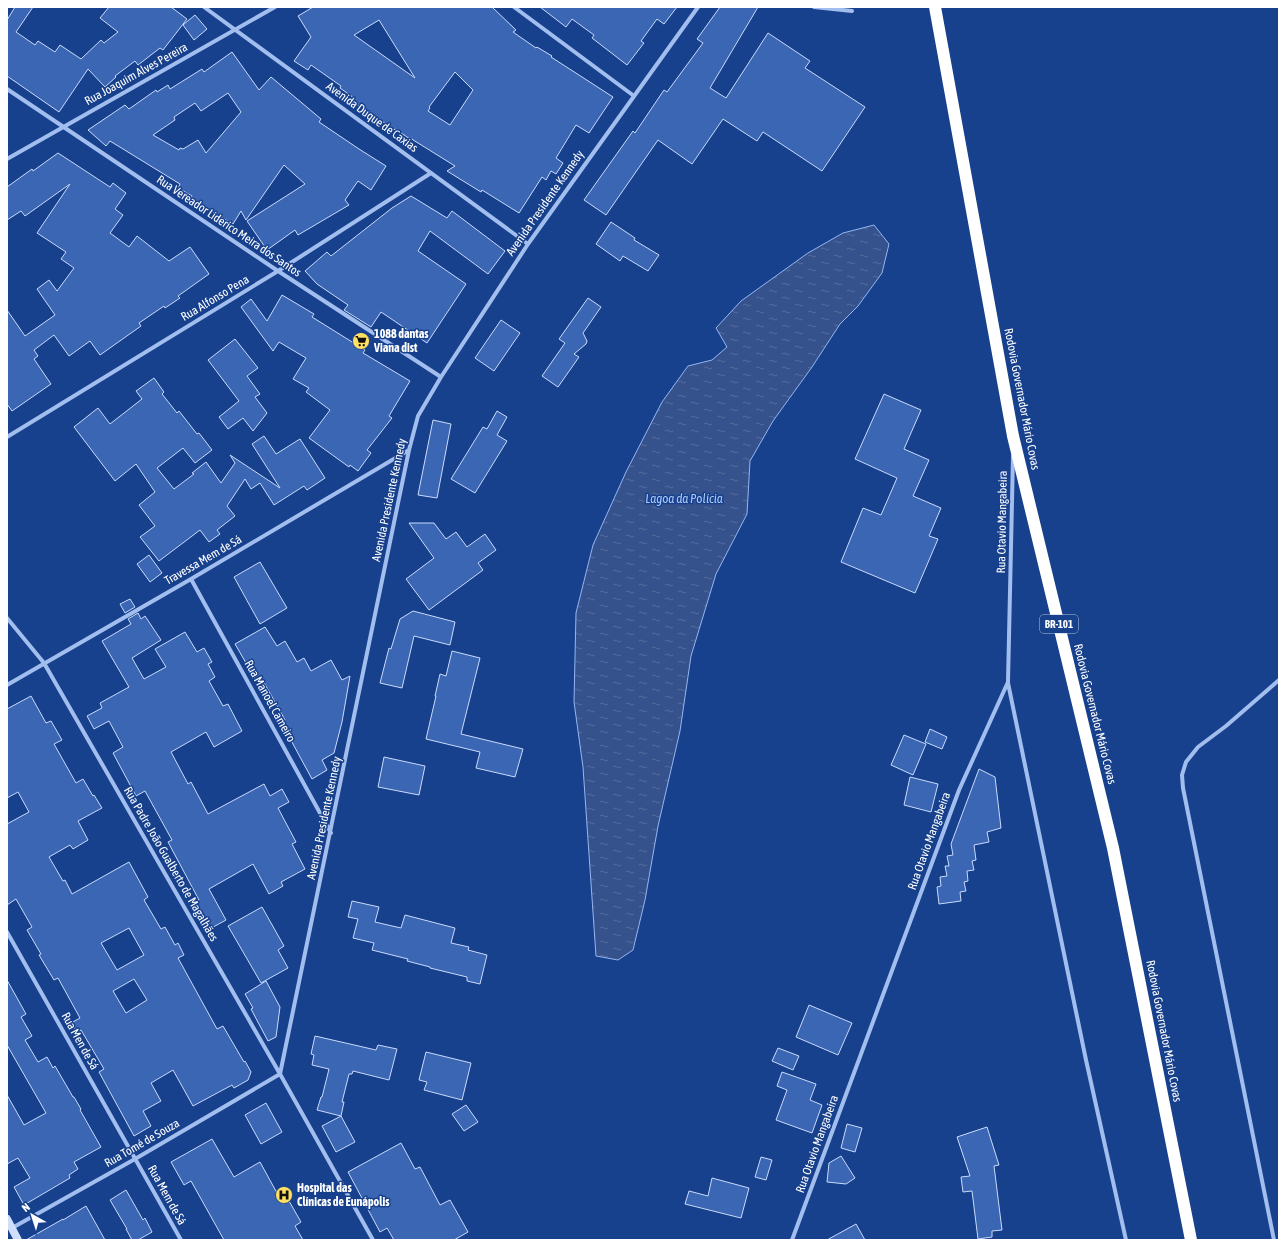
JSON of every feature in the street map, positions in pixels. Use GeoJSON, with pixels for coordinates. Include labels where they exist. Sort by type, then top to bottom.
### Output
{"type":"FeatureCollection","features":[{"type":"Feature","properties":{"kind":"highway","name":"Rodovia Governador Mário Covas"},"geometry":{"type":"LineString","coordinates":[[935,7],[1013,436],[1113,848],[1191,1240]]}},
{"type":"Feature","properties":{"kind":"main road"},"geometry":{"type":"LineString","coordinates":[[7,1219],[18,1240]]}},
{"type":"Feature","properties":{"kind":"street","name":"Avenida Duque de Caxias"},"geometry":{"type":"LineString","coordinates":[[204,7],[528,244]]}},
{"type":"Feature","properties":{"kind":"street","name":"Rua Joaquim Alves Pereira"},"geometry":{"type":"LineString","coordinates":[[7,159],[275,7]]}},
{"type":"Feature","properties":{"kind":"street"},"geometry":{"type":"LineString","coordinates":[[514,7],[634,96]]}},
{"type":"Feature","properties":{"kind":"street","name":"Avenida Presidente Kennedy"},"geometry":{"type":"LineString","coordinates":[[280,1074],[409,450],[418,416],[528,244],[698,7]]}},
{"type":"Feature","properties":{"kind":"street"},"geometry":{"type":"LineString","coordinates":[[814,7],[852,11]]}},
{"type":"Feature","properties":{"kind":"street","name":"Rua Vereador Liderico Meira dos Santos"},"geometry":{"type":"LineString","coordinates":[[7,89],[278,271],[441,378]]}},
{"type":"Feature","properties":{"kind":"street","name":"Rua Alfonso Pena"},"geometry":{"type":"LineString","coordinates":[[7,436],[278,271],[431,173]]}},
{"type":"Feature","properties":{"kind":"street","name":"Rua Otavio Mangabeira"},"geometry":{"type":"LineString","coordinates":[[792,1240],[959,790],[1008,682],[1013,436]]}},
{"type":"Feature","properties":{"kind":"street","name":"Travessa Mem de Sá"},"geometry":{"type":"LineString","coordinates":[[7,685],[191,579],[409,450]]}},
{"type":"Feature","properties":{"kind":"street","name":"Rua Manoel Cameiro"},"geometry":{"type":"LineString","coordinates":[[191,579],[331,833]]}},
{"type":"Feature","properties":{"kind":"street","name":"Rua Padre João Gualberto de Magalhães"},"geometry":{"type":"LineString","coordinates":[[7,618],[44,663],[280,1074],[373,1240]]}},
{"type":"Feature","properties":{"kind":"street"},"geometry":{"type":"LineString","coordinates":[[1274,1240],[1182,788],[1182,775],[1186,762],[1198,747],[1226,726],[1279,680]]}},
{"type":"Feature","properties":{"kind":"street"},"geometry":{"type":"LineString","coordinates":[[1008,682],[1086,1060],[1126,1240]]}},
{"type":"Feature","properties":{"kind":"street","name":"Rua Men de Sá"},"geometry":{"type":"LineString","coordinates":[[7,932],[135,1159]]}},
{"type":"Feature","properties":{"kind":"street","name":"Rua Tomé de Souza"},"geometry":{"type":"LineString","coordinates":[[12,1228],[135,1159],[280,1074]]}},
{"type":"Feature","properties":{"kind":"street","name":"Rua Mem de Sá"},"geometry":{"type":"LineString","coordinates":[[135,1159],[181,1240]]}},
{"type":"Feature","properties":{"kind":"water","name":"Lagoa da Polícia"},"geometry":{"type":"Polygon","coordinates":[[[874,225],[889,244],[882,273],[858,306],[840,324],[812,367],[773,421],[750,461],[747,514],[716,574],[691,656],[680,731],[658,826],[645,900],[633,950],[618,960],[596,956],[583,767],[574,702],[576,613],[593,545],[626,472],[662,402],[688,366],[712,360],[727,347],[716,328],[741,301],[808,253],[843,233],[874,225]]]}},
{"type":"Feature","properties":{"kind":"building"},"geometry":{"type":"Polygon","coordinates":[[[15,7],[33,7],[16,32],[35,45],[38,41],[55,52],[60,45],[81,59],[101,40],[104,43],[118,32],[100,18],[109,7],[171,7],[187,19],[163,50],[160,48],[138,65],[135,61],[115,76],[116,77],[105,87],[88,69],[59,112],[7,76],[7,20],[15,7]]]}},
{"type":"Feature","properties":{"kind":"building"},"geometry":{"type":"Polygon","coordinates":[[[313,7],[492,7],[516,30],[513,32],[613,97],[589,133],[576,125],[556,158],[563,163],[556,174],[551,171],[546,180],[542,177],[519,213],[482,190],[481,192],[447,171],[455,166],[395,129],[394,130],[379,119],[377,122],[364,112],[365,110],[352,101],[354,98],[340,88],[341,86],[311,65],[308,70],[294,61],[311,37],[298,16],[313,7]],[[379,20],[354,35],[415,78],[379,20]],[[455,72],[429,107],[430,108],[428,111],[450,125],[473,90],[455,72]]]}},
{"type":"Feature","properties":{"kind":"building"},"geometry":{"type":"Polygon","coordinates":[[[540,7],[677,7],[664,24],[657,19],[641,41],[644,43],[627,65],[592,38],[594,35],[572,19],[566,27],[540,7]]]}},
{"type":"Feature","properties":{"kind":"building"},"geometry":{"type":"Polygon","coordinates":[[[720,7],[758,7],[710,88],[726,98],[768,33],[810,61],[805,68],[865,107],[822,171],[763,132],[757,141],[723,119],[692,164],[658,140],[606,215],[584,200],[633,131],[635,133],[664,90],[667,92],[703,43],[697,39],[720,7]]]}},
{"type":"Feature","properties":{"kind":"building"},"geometry":{"type":"Polygon","coordinates":[[[195,15],[207,29],[194,40],[183,25],[195,15]]]}},
{"type":"Feature","properties":{"kind":"building"},"geometry":{"type":"Polygon","coordinates":[[[232,52],[259,90],[271,77],[321,119],[319,122],[386,166],[371,190],[358,181],[345,200],[349,205],[298,235],[295,230],[267,250],[247,221],[305,184],[284,165],[246,220],[241,211],[233,224],[190,199],[192,196],[178,188],[180,184],[110,141],[106,146],[88,130],[125,105],[129,109],[156,90],[157,92],[168,85],[170,89],[202,69],[204,72],[232,52]],[[228,93],[201,111],[195,103],[174,117],[175,120],[153,135],[179,150],[180,148],[183,149],[198,140],[206,153],[241,112],[228,93]]]}},
{"type":"Feature","properties":{"kind":"building"},"geometry":{"type":"Polygon","coordinates":[[[58,153],[110,187],[113,183],[126,193],[115,209],[123,215],[110,233],[129,247],[137,236],[169,261],[190,247],[209,274],[178,296],[180,298],[165,308],[164,306],[139,323],[141,326],[100,355],[90,341],[69,356],[54,335],[34,350],[38,356],[34,359],[51,384],[12,411],[7,404],[7,310],[25,336],[55,315],[37,289],[49,280],[57,291],[74,268],[61,259],[66,252],[37,233],[70,184],[25,216],[21,211],[7,220],[7,187],[58,153]]]}},
{"type":"Feature","properties":{"kind":"building"},"geometry":{"type":"Polygon","coordinates":[[[411,196],[447,218],[452,211],[505,251],[488,274],[430,231],[418,251],[466,284],[427,343],[381,312],[371,327],[344,310],[348,305],[317,284],[305,271],[327,252],[331,256],[392,208],[411,196]]]}},
{"type":"Feature","properties":{"kind":"building"},"geometry":{"type":"Polygon","coordinates":[[[611,222],[635,238],[634,240],[659,255],[648,271],[623,256],[620,261],[596,244],[611,222]]]}},
{"type":"Feature","properties":{"kind":"building"},"geometry":{"type":"Polygon","coordinates":[[[282,295],[314,314],[312,317],[365,350],[363,353],[410,381],[389,416],[392,418],[367,450],[371,453],[358,471],[350,465],[349,467],[309,438],[330,410],[306,392],[309,388],[293,379],[306,358],[279,342],[273,351],[241,307],[251,299],[267,321],[282,295]]]}},
{"type":"Feature","properties":{"kind":"building"},"geometry":{"type":"Polygon","coordinates":[[[588,298],[601,307],[583,333],[587,341],[586,344],[574,354],[579,357],[558,387],[542,376],[565,343],[559,339],[588,298]]]}},
{"type":"Feature","properties":{"kind":"building"},"geometry":{"type":"Polygon","coordinates":[[[501,320],[520,333],[494,371],[475,358],[501,320]]]}},
{"type":"Feature","properties":{"kind":"building"},"geometry":{"type":"Polygon","coordinates":[[[235,339],[258,368],[247,376],[260,394],[255,397],[267,413],[253,431],[243,418],[228,429],[219,417],[239,401],[208,360],[235,339]]]}},
{"type":"Feature","properties":{"kind":"building"},"geometry":{"type":"Polygon","coordinates":[[[154,378],[164,392],[162,394],[177,413],[179,411],[212,450],[195,463],[183,448],[157,468],[174,489],[194,474],[192,473],[206,462],[221,483],[235,463],[230,455],[280,488],[252,444],[264,436],[276,454],[300,439],[325,478],[307,490],[304,486],[274,505],[260,483],[251,489],[245,479],[227,506],[235,516],[217,530],[220,534],[209,542],[200,530],[159,561],[140,537],[155,526],[139,505],[155,492],[136,464],[115,481],[74,427],[98,408],[110,424],[142,399],[136,391],[154,378]]]}},
{"type":"Feature","properties":{"kind":"building"},"geometry":{"type":"Polygon","coordinates":[[[884,394],[921,410],[904,449],[929,460],[913,496],[941,508],[929,536],[938,539],[915,593],[841,562],[863,508],[881,515],[897,478],[855,459],[884,394]]]}},
{"type":"Feature","properties":{"kind":"building"},"geometry":{"type":"Polygon","coordinates":[[[497,411],[507,417],[497,435],[507,441],[475,493],[451,479],[483,427],[487,429],[497,411]]]}},
{"type":"Feature","properties":{"kind":"building"},"geometry":{"type":"Polygon","coordinates":[[[433,420],[451,424],[437,498],[418,495],[433,420]]]}},
{"type":"Feature","properties":{"kind":"building"},"geometry":{"type":"Polygon","coordinates":[[[409,523],[434,523],[446,539],[456,532],[467,547],[485,534],[496,550],[478,563],[483,570],[429,610],[406,579],[434,558],[409,523]]]}},
{"type":"Feature","properties":{"kind":"building"},"geometry":{"type":"Polygon","coordinates":[[[149,555],[162,573],[150,582],[137,564],[149,555]]]}},
{"type":"Feature","properties":{"kind":"building"},"geometry":{"type":"Polygon","coordinates":[[[260,562],[287,608],[260,624],[234,577],[260,562]]]}},
{"type":"Feature","properties":{"kind":"building"},"geometry":{"type":"Polygon","coordinates":[[[130,599],[135,607],[125,613],[120,604],[130,599]]]}},
{"type":"Feature","properties":{"kind":"building"},"geometry":{"type":"Polygon","coordinates":[[[413,611],[455,622],[450,645],[414,636],[402,688],[380,683],[389,648],[391,649],[400,619],[413,611]]]}},
{"type":"Feature","properties":{"kind":"building"},"geometry":{"type":"Polygon","coordinates":[[[138,613],[141,619],[145,616],[161,640],[132,658],[144,679],[166,667],[155,649],[185,632],[197,652],[204,648],[212,662],[208,664],[215,677],[209,681],[223,706],[228,704],[242,731],[214,747],[206,732],[171,752],[188,784],[191,782],[208,814],[264,784],[270,796],[282,789],[289,802],[278,808],[296,842],[292,844],[305,869],[281,882],[283,886],[269,894],[253,864],[209,889],[226,920],[206,931],[191,904],[199,900],[168,842],[172,840],[145,791],[136,796],[113,753],[123,747],[109,721],[94,729],[87,716],[102,708],[100,703],[129,687],[102,641],[131,624],[128,619],[138,613]]]}},
{"type":"Feature","properties":{"kind":"building"},"geometry":{"type":"Polygon","coordinates":[[[265,627],[277,646],[285,641],[297,662],[304,658],[311,671],[331,660],[342,680],[350,676],[342,722],[334,753],[322,760],[327,770],[312,779],[281,722],[285,720],[262,679],[257,682],[235,644],[265,627]]]}},
{"type":"Feature","properties":{"kind":"building"},"geometry":{"type":"Polygon","coordinates":[[[452,651],[480,658],[461,734],[523,749],[515,777],[476,768],[480,752],[426,739],[440,674],[446,676],[452,651]]]}},
{"type":"Feature","properties":{"kind":"building"},"geometry":{"type":"Polygon","coordinates":[[[31,696],[46,723],[51,721],[62,740],[54,744],[76,783],[83,779],[102,808],[78,821],[88,840],[73,849],[70,845],[49,857],[63,881],[65,880],[72,894],[129,862],[148,897],[144,900],[161,929],[165,927],[175,945],[178,943],[184,955],[178,958],[217,1029],[223,1026],[251,1072],[248,1080],[234,1088],[232,1085],[193,1106],[173,1070],[151,1083],[161,1101],[143,1111],[151,1126],[134,1136],[99,1072],[104,1069],[81,1030],[77,1033],[71,1023],[80,1018],[58,978],[54,980],[39,955],[41,954],[27,930],[32,927],[16,899],[7,905],[7,824],[29,812],[18,792],[7,798],[7,709],[31,696]],[[129,928],[101,943],[117,970],[144,955],[129,928]],[[134,979],[113,991],[126,1013],[147,1000],[134,979]]]}},
{"type":"Feature","properties":{"kind":"building"},"geometry":{"type":"Polygon","coordinates":[[[930,729],[947,737],[942,749],[925,742],[930,729]]]}},
{"type":"Feature","properties":{"kind":"building"},"geometry":{"type":"Polygon","coordinates":[[[904,735],[926,744],[913,775],[891,765],[904,735]]]}},
{"type":"Feature","properties":{"kind":"building"},"geometry":{"type":"Polygon","coordinates":[[[384,757],[425,766],[419,795],[378,787],[384,757]]]}},
{"type":"Feature","properties":{"kind":"building"},"geometry":{"type":"Polygon","coordinates":[[[979,769],[995,777],[1001,828],[987,832],[989,842],[974,845],[976,860],[972,861],[974,870],[967,871],[968,881],[964,882],[966,891],[960,892],[961,901],[939,904],[937,887],[941,886],[940,877],[947,876],[945,866],[949,866],[947,856],[953,855],[951,844],[979,769]]]}},
{"type":"Feature","properties":{"kind":"building"},"geometry":{"type":"Polygon","coordinates":[[[910,777],[938,784],[931,812],[904,805],[910,777]]]}},
{"type":"Feature","properties":{"kind":"building"},"geometry":{"type":"Polygon","coordinates":[[[352,901],[379,907],[375,922],[401,928],[405,915],[455,928],[451,943],[469,947],[468,950],[487,955],[480,984],[467,981],[467,977],[430,968],[407,961],[408,959],[372,950],[374,943],[353,938],[358,919],[348,917],[352,901]]]}},
{"type":"Feature","properties":{"kind":"building"},"geometry":{"type":"Polygon","coordinates":[[[262,907],[284,946],[278,950],[288,968],[261,983],[228,926],[262,907]]]}},
{"type":"Feature","properties":{"kind":"building"},"geometry":{"type":"Polygon","coordinates":[[[7,980],[26,1014],[21,1017],[32,1036],[25,1040],[38,1062],[47,1057],[53,1068],[55,1066],[81,1109],[80,1110],[101,1147],[74,1162],[78,1169],[69,1175],[70,1178],[24,1205],[14,1187],[30,1178],[18,1158],[7,1164],[7,1095],[24,1125],[46,1113],[7,1045],[7,980]]]}},
{"type":"Feature","properties":{"kind":"building"},"geometry":{"type":"Polygon","coordinates":[[[266,981],[280,1007],[276,1037],[268,1041],[251,1009],[253,1008],[245,994],[266,981]]]}},
{"type":"Feature","properties":{"kind":"building"},"geometry":{"type":"Polygon","coordinates":[[[809,1005],[852,1023],[838,1055],[796,1037],[809,1005]]]}},
{"type":"Feature","properties":{"kind":"building"},"geometry":{"type":"Polygon","coordinates":[[[315,1036],[376,1050],[378,1045],[397,1049],[389,1080],[353,1071],[352,1074],[349,1074],[342,1102],[344,1102],[341,1116],[317,1110],[329,1069],[312,1065],[314,1055],[311,1054],[315,1036]]]}},
{"type":"Feature","properties":{"kind":"building"},"geometry":{"type":"Polygon","coordinates":[[[778,1048],[799,1056],[793,1070],[772,1061],[778,1048]]]}},
{"type":"Feature","properties":{"kind":"building"},"geometry":{"type":"Polygon","coordinates":[[[426,1052],[471,1063],[462,1100],[424,1090],[427,1082],[419,1080],[426,1052]]]}},
{"type":"Feature","properties":{"kind":"building"},"geometry":{"type":"Polygon","coordinates":[[[782,1072],[816,1084],[810,1100],[822,1105],[812,1133],[776,1120],[787,1090],[777,1086],[782,1072]]]}},
{"type":"Feature","properties":{"kind":"building"},"geometry":{"type":"Polygon","coordinates":[[[266,1103],[282,1132],[261,1144],[245,1115],[266,1103]]]}},
{"type":"Feature","properties":{"kind":"building"},"geometry":{"type":"Polygon","coordinates":[[[466,1105],[478,1122],[464,1131],[452,1114],[466,1105]]]}},
{"type":"Feature","properties":{"kind":"building"},"geometry":{"type":"Polygon","coordinates":[[[341,1116],[355,1142],[336,1152],[322,1126],[341,1116]]]}},
{"type":"Feature","properties":{"kind":"building"},"geometry":{"type":"Polygon","coordinates":[[[847,1124],[862,1128],[855,1152],[841,1148],[847,1124]]]}},
{"type":"Feature","properties":{"kind":"building"},"geometry":{"type":"Polygon","coordinates":[[[987,1127],[999,1165],[994,1166],[1002,1230],[992,1231],[992,1237],[978,1239],[972,1191],[963,1192],[961,1177],[970,1176],[957,1137],[987,1127]]]}},
{"type":"Feature","properties":{"kind":"building"},"geometry":{"type":"Polygon","coordinates":[[[212,1139],[234,1177],[260,1162],[283,1204],[289,1201],[301,1222],[295,1226],[303,1240],[224,1240],[191,1181],[184,1185],[171,1162],[212,1139]]]}},
{"type":"Feature","properties":{"kind":"building"},"geometry":{"type":"Polygon","coordinates":[[[401,1143],[415,1169],[420,1167],[440,1205],[450,1200],[468,1232],[454,1240],[394,1240],[387,1228],[380,1232],[348,1172],[401,1143]]]}},
{"type":"Feature","properties":{"kind":"building"},"geometry":{"type":"Polygon","coordinates":[[[841,1156],[855,1178],[846,1184],[827,1182],[829,1163],[841,1156]]]}},
{"type":"Feature","properties":{"kind":"building"},"geometry":{"type":"Polygon","coordinates":[[[761,1157],[772,1160],[766,1180],[755,1177],[761,1157]]]}},
{"type":"Feature","properties":{"kind":"building"},"geometry":{"type":"Polygon","coordinates":[[[712,1178],[749,1188],[741,1218],[685,1204],[689,1191],[708,1196],[712,1178]]]}},
{"type":"Feature","properties":{"kind":"building"},"geometry":{"type":"Polygon","coordinates":[[[126,1190],[143,1220],[145,1218],[152,1232],[138,1240],[132,1240],[110,1200],[126,1190]]]}},
{"type":"Feature","properties":{"kind":"building"},"geometry":{"type":"Polygon","coordinates":[[[86,1206],[105,1240],[26,1240],[63,1220],[86,1206]]]}},
{"type":"Feature","properties":{"kind":"building"},"geometry":{"type":"Polygon","coordinates":[[[856,1224],[865,1240],[827,1240],[856,1224]]]}},
{"type":"Feature","properties":{"kind":"place","name":"1088 dantas Viana dist"},"geometry":{"type":"Point","coordinates":[361,341]}},
{"type":"Feature","properties":{"kind":"place","name":"Hospital das Clínicas de Eunápolis"},"geometry":{"type":"Point","coordinates":[284,1195]}}]}
